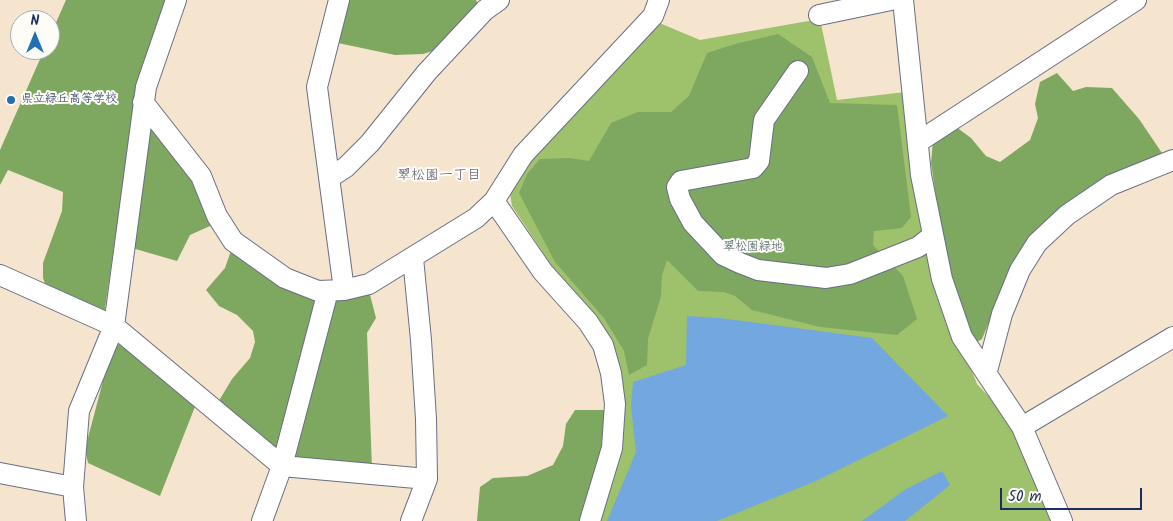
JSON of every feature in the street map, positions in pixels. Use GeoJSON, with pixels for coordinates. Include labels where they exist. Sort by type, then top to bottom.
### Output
{"type":"FeatureCollection","features":[{"type":"Feature","properties":{"kind":"street"},"geometry":{"type":"LineString","coordinates":[[76,521],[73,487],[79,411],[114,326],[146,87],[176,0]]}},
{"type":"Feature","properties":{"kind":"street"},"geometry":{"type":"LineString","coordinates":[[262,521],[282,466],[336,291],[329,178],[317,87],[339,0]]}},
{"type":"Feature","properties":{"kind":"street"},"geometry":{"type":"LineString","coordinates":[[329,178],[346,167],[370,143],[427,72],[485,10],[499,0]]}},
{"type":"Feature","properties":{"kind":"street"},"geometry":{"type":"LineString","coordinates":[[144,102],[201,176],[217,216],[233,242],[285,278],[318,291],[336,291],[369,284],[476,218],[494,201],[523,155],[653,16],[660,0]]}},
{"type":"Feature","properties":{"kind":"street"},"geometry":{"type":"LineString","coordinates":[[819,15],[892,0]]}},
{"type":"Feature","properties":{"kind":"street"},"geometry":{"type":"LineString","coordinates":[[904,0],[921,175],[942,279],[962,337],[987,371],[1022,427],[1062,521]]}},
{"type":"Feature","properties":{"kind":"street"},"geometry":{"type":"LineString","coordinates":[[918,142],[1136,0]]}},
{"type":"Feature","properties":{"kind":"street"},"geometry":{"type":"LineString","coordinates":[[798,72],[764,120],[760,161],[753,168],[681,181],[677,186],[680,199],[693,222],[724,255],[740,263],[758,270],[826,278],[850,274],[918,248],[932,236]]}},
{"type":"Feature","properties":{"kind":"street"},"geometry":{"type":"LineString","coordinates":[[987,371],[1002,314],[1020,270],[1037,243],[1067,215],[1111,185],[1173,160]]}},
{"type":"Feature","properties":{"kind":"street"},"geometry":{"type":"LineString","coordinates":[[494,201],[543,272],[588,322],[603,345],[611,373],[615,404],[612,448],[590,521]]}},
{"type":"Feature","properties":{"kind":"street"},"geometry":{"type":"LineString","coordinates":[[411,521],[427,479],[426,419],[421,340],[413,258]]}},
{"type":"Feature","properties":{"kind":"street"},"geometry":{"type":"LineString","coordinates":[[0,275],[114,326],[282,466],[427,479]]}},
{"type":"Feature","properties":{"kind":"street"},"geometry":{"type":"LineString","coordinates":[[1022,427],[1173,337]]}},
{"type":"Feature","properties":{"kind":"street"},"geometry":{"type":"LineString","coordinates":[[0,473],[73,487]]}},
{"type":"Feature","properties":{"kind":"green space"},"geometry":{"type":"Polygon","coordinates":[[[66,0],[165,0],[138,83],[104,315],[47,289],[43,278],[43,263],[62,211],[63,192],[8,170],[0,185],[0,150],[40,60],[60,60],[60,14],[66,0]]]}},
{"type":"Feature","properties":{"kind":"green space"},"geometry":{"type":"Polygon","coordinates":[[[349,0],[476,0],[479,7],[439,49],[423,54],[395,55],[338,43],[349,0]]]}},
{"type":"Feature","properties":{"kind":"green space","name":"翠松園緑地"},"geometry":{"type":"Polygon","coordinates":[[[820,19],[837,100],[905,92],[970,366],[977,384],[1006,415],[1052,521],[597,521],[617,364],[512,206],[509,187],[528,160],[657,22],[700,40],[820,19]]]}},
{"type":"Feature","properties":{"kind":"green space"},"geometry":{"type":"Polygon","coordinates":[[[778,34],[812,57],[830,103],[897,105],[911,217],[902,228],[874,231],[873,245],[903,276],[917,319],[897,335],[820,327],[752,310],[735,296],[724,292],[698,291],[667,260],[662,275],[661,296],[648,339],[647,365],[629,375],[624,351],[604,318],[555,262],[519,193],[527,174],[540,159],[570,158],[589,161],[611,123],[638,112],[671,112],[689,96],[707,53],[778,34]]]}},
{"type":"Feature","properties":{"kind":"green space"},"geometry":{"type":"Polygon","coordinates":[[[1057,73],[1073,91],[1086,87],[1112,88],[1139,119],[1164,156],[1108,179],[1001,293],[982,339],[977,342],[971,334],[956,293],[942,238],[931,163],[933,140],[950,129],[959,129],[971,138],[986,156],[1000,162],[1030,140],[1038,118],[1035,104],[1040,82],[1057,73]]]}},
{"type":"Feature","properties":{"kind":"green space"},"geometry":{"type":"Polygon","coordinates":[[[147,128],[154,128],[191,175],[209,217],[210,226],[190,235],[177,261],[132,248],[147,128]]]}},
{"type":"Feature","properties":{"kind":"green space"},"geometry":{"type":"Polygon","coordinates":[[[232,248],[316,296],[281,458],[217,404],[232,379],[250,358],[255,342],[253,331],[237,315],[219,306],[206,290],[225,268],[232,248]]]}},
{"type":"Feature","properties":{"kind":"green space"},"geometry":{"type":"Polygon","coordinates":[[[369,291],[376,318],[367,333],[372,469],[291,462],[329,297],[369,291]]]}},
{"type":"Feature","properties":{"kind":"green space"},"geometry":{"type":"Polygon","coordinates":[[[126,342],[196,404],[160,496],[88,463],[85,449],[112,347],[126,342]]]}},
{"type":"Feature","properties":{"kind":"green space"},"geometry":{"type":"Polygon","coordinates":[[[575,410],[607,410],[605,446],[583,521],[477,521],[480,487],[493,478],[527,476],[553,465],[563,446],[566,424],[575,410]]]}},
{"type":"Feature","properties":{"kind":"water"},"geometry":{"type":"Polygon","coordinates":[[[687,316],[720,318],[872,338],[948,416],[816,481],[717,521],[607,521],[636,452],[631,406],[633,382],[686,365],[687,316]]]}},
{"type":"Feature","properties":{"kind":"water"},"geometry":{"type":"Polygon","coordinates":[[[942,471],[950,485],[905,521],[862,521],[906,489],[942,471]]]}},
{"type":"Feature","properties":{"kind":"place","name":"県立緑丘高等学校"},"geometry":{"type":"Point","coordinates":[11,100]}},
{"type":"Feature","properties":{"kind":"district","name":"翠松園一丁目"},"geometry":{"type":"Point","coordinates":[439,177]}}]}
